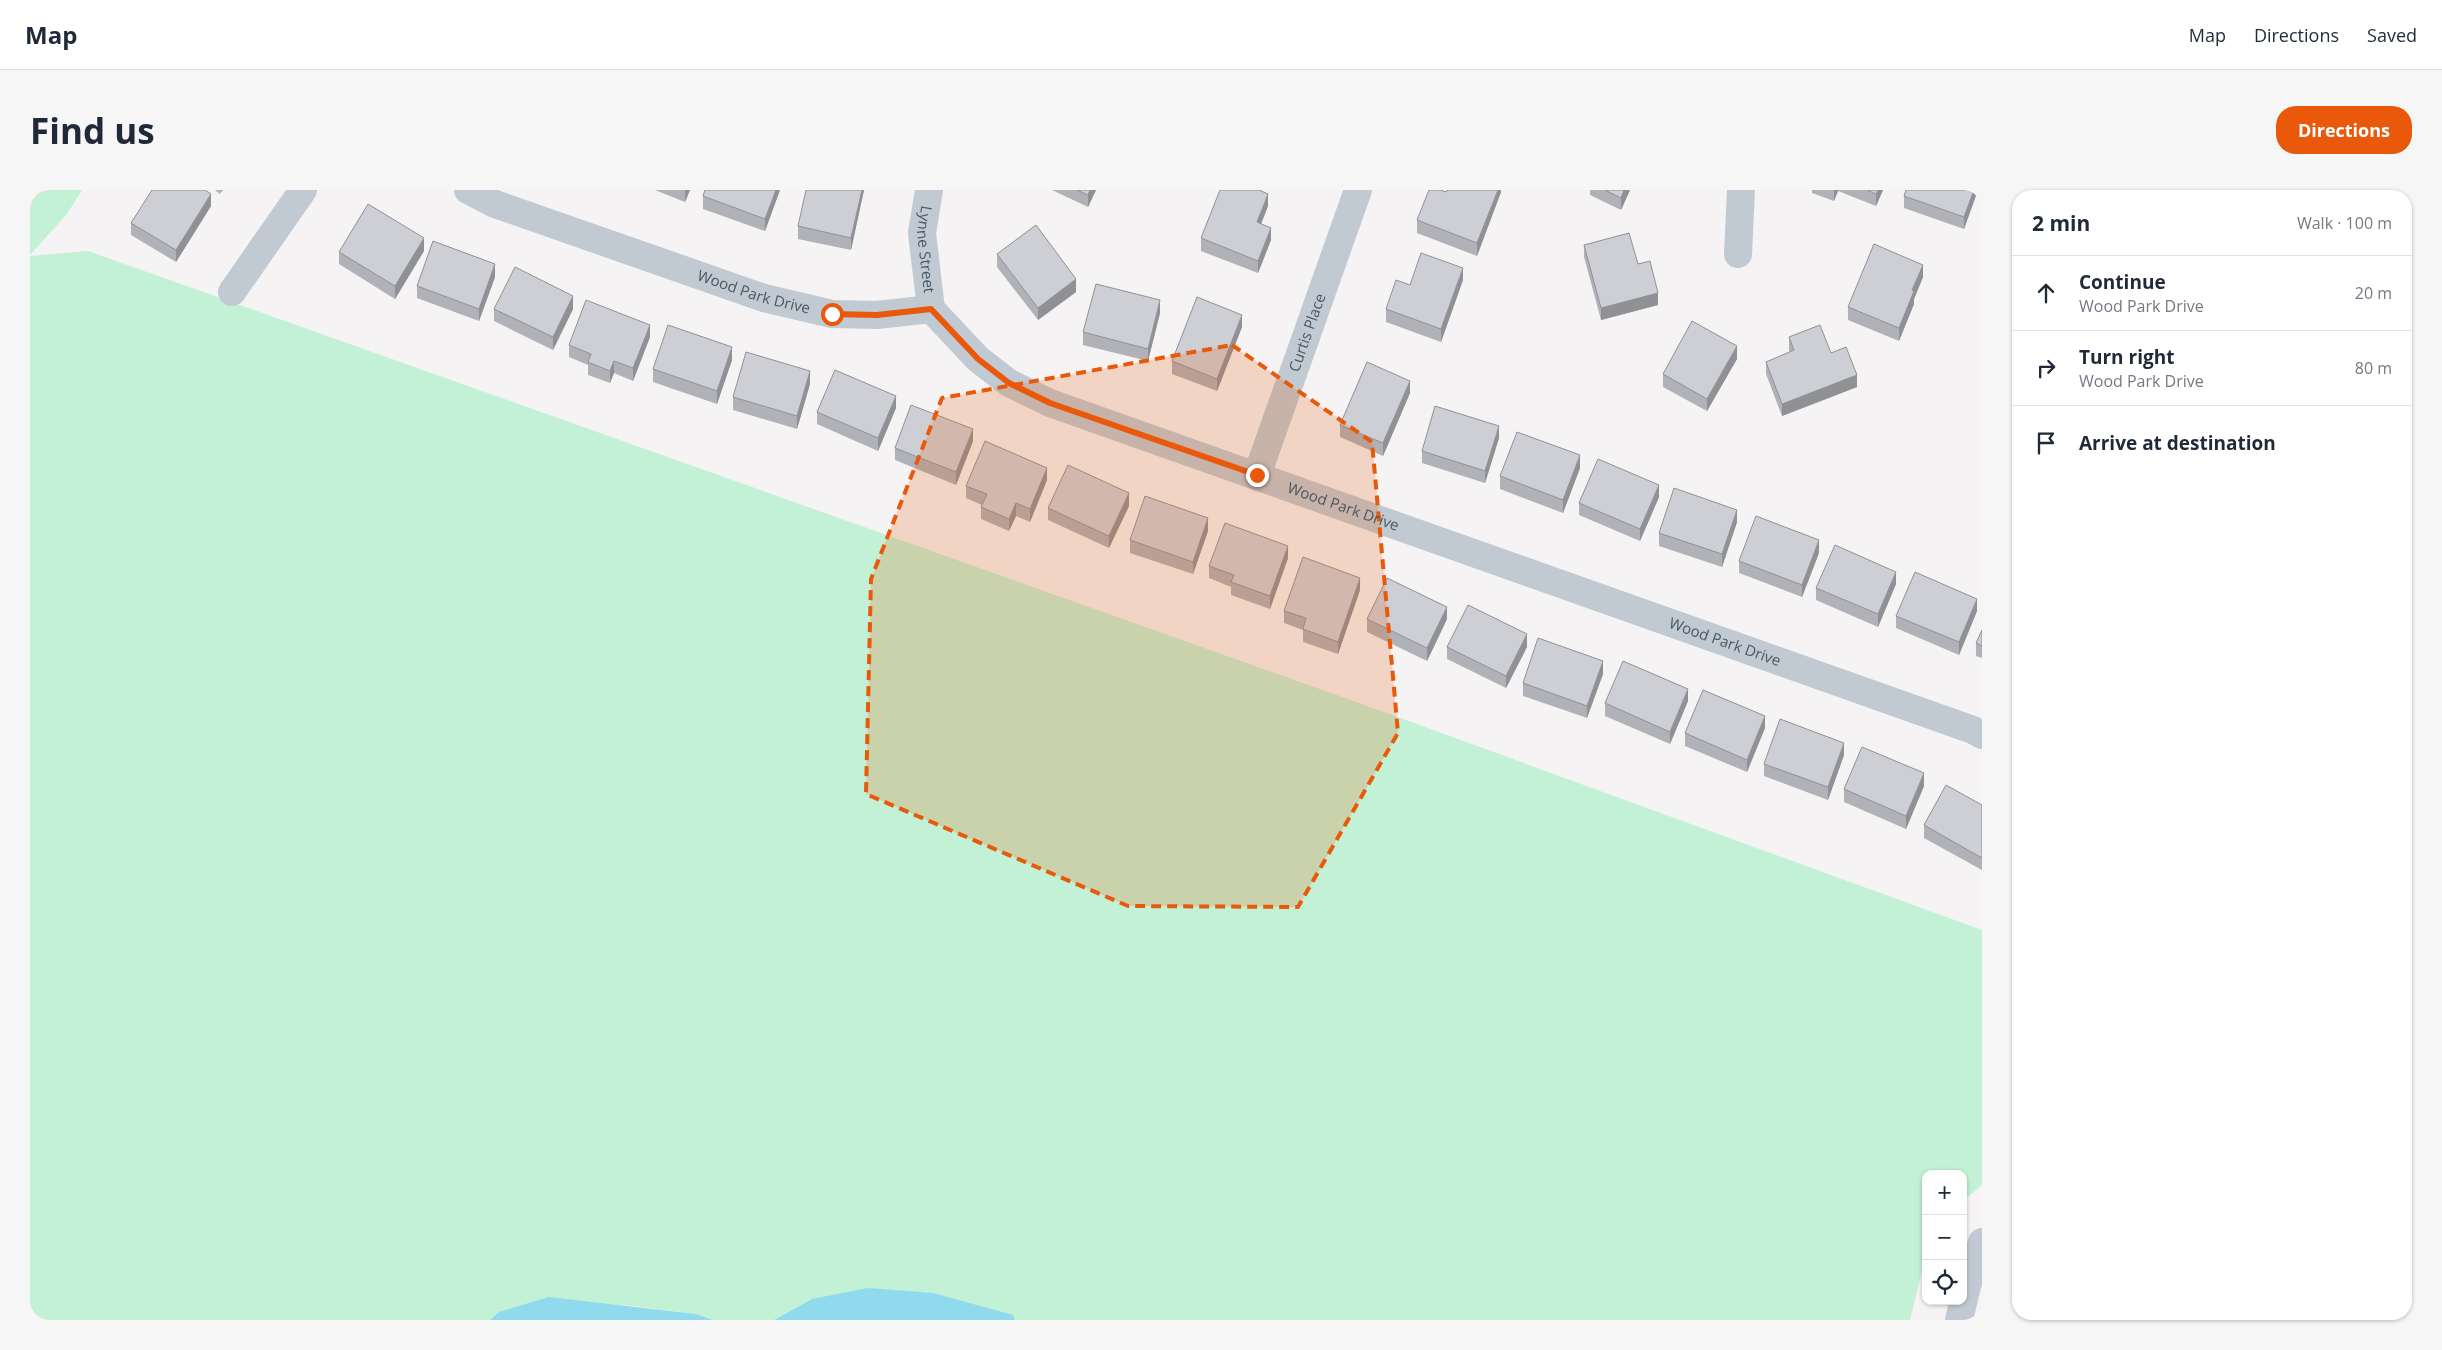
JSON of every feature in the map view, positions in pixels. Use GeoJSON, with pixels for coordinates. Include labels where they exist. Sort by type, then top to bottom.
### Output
{"type":"FeatureCollection","features":[{"type":"Feature","properties":{"kind":"street"},"geometry":{"type":"LineString","coordinates":[[232,292],[303,190]]}},
{"type":"Feature","properties":{"kind":"street","name":"Wood Park Drive"},"geometry":{"type":"LineString","coordinates":[[468,190],[495,204],[764,298],[832,314],[877,315],[931,309],[978,359],[1009,383],[1050,403],[1973,730],[1982,735]]}},
{"type":"Feature","properties":{"kind":"street","name":"Lynne Street"},"geometry":{"type":"LineString","coordinates":[[929,190],[922,233],[931,309]]}},
{"type":"Feature","properties":{"kind":"street","name":"Curtis Place"},"geometry":{"type":"LineString","coordinates":[[1257,475],[1358,190]]}},
{"type":"Feature","properties":{"kind":"street"},"geometry":{"type":"LineString","coordinates":[[1738,254],[1741,190]]}},
{"type":"Feature","properties":{"kind":"street"},"geometry":{"type":"LineString","coordinates":[[1959,1320],[1967,1286],[1982,1242]]}},
{"type":"Feature","properties":{"kind":"highlighted area"},"geometry":{"type":"Polygon","coordinates":[[[1232,345],[1372,442],[1398,733],[1298,907],[1128,906],[866,794],[871,579],[942,398],[1232,345]]]}},
{"type":"Feature","properties":{"kind":"green space"},"geometry":{"type":"Polygon","coordinates":[[[30,190],[82,190],[67,214],[30,255],[30,190]]]}},
{"type":"Feature","properties":{"kind":"green space"},"geometry":{"type":"Polygon","coordinates":[[[88,251],[1348,699],[1982,930],[1982,1185],[1967,1198],[1967,1170],[1922,1170],[1922,1270],[1910,1320],[1015,1320],[1013,1315],[812,1299],[774,1320],[713,1320],[696,1314],[625,1305],[499,1312],[490,1320],[30,1320],[30,256],[88,251]]]}},
{"type":"Feature","properties":{"kind":"water"},"geometry":{"type":"Polygon","coordinates":[[[868,1288],[933,1293],[1013,1315],[1015,1320],[774,1320],[812,1299],[868,1288]]]}},
{"type":"Feature","properties":{"kind":"water"},"geometry":{"type":"Polygon","coordinates":[[[549,1297],[696,1314],[713,1320],[490,1320],[499,1312],[549,1297]]]}},
{"type":"Feature","properties":{"kind":"building"},"geometry":{"type":"Polygon","coordinates":[[[152,190],[205,190],[211,194],[176,250],[131,223],[152,190]]]}},
{"type":"Feature","properties":{"kind":"building"},"geometry":{"type":"Polygon","coordinates":[[[705,190],[776,190],[765,219],[703,196],[705,190]]]}},
{"type":"Feature","properties":{"kind":"building"},"geometry":{"type":"Polygon","coordinates":[[[806,190],[862,190],[851,238],[798,226],[806,190]]]}},
{"type":"Feature","properties":{"kind":"building"},"geometry":{"type":"Polygon","coordinates":[[[1077,190],[1090,190],[1088,195],[1077,190]]]}},
{"type":"Feature","properties":{"kind":"building"},"geometry":{"type":"Polygon","coordinates":[[[1220,190],[1259,190],[1268,194],[1257,222],[1271,228],[1258,261],[1201,238],[1220,190]]]}},
{"type":"Feature","properties":{"kind":"building"},"geometry":{"type":"Polygon","coordinates":[[[1429,190],[1446,192],[1447,190],[1498,190],[1477,243],[1417,220],[1429,190]]]}},
{"type":"Feature","properties":{"kind":"building"},"geometry":{"type":"Polygon","coordinates":[[[1605,190],[1624,190],[1621,198],[1605,190]]]}},
{"type":"Feature","properties":{"kind":"building"},"geometry":{"type":"Polygon","coordinates":[[[1867,190],[1878,190],[1876,194],[1867,190]]]}},
{"type":"Feature","properties":{"kind":"building"},"geometry":{"type":"Polygon","coordinates":[[[1906,190],[1974,190],[1964,217],[1904,196],[1906,190]]]}},
{"type":"Feature","properties":{"kind":"building"},"geometry":{"type":"Polygon","coordinates":[[[368,204],[424,238],[395,286],[339,252],[368,204]]]}},
{"type":"Feature","properties":{"kind":"building"},"geometry":{"type":"Polygon","coordinates":[[[1036,225],[1076,279],[1038,308],[997,254],[1036,225]]]}},
{"type":"Feature","properties":{"kind":"building"},"geometry":{"type":"Polygon","coordinates":[[[1629,233],[1638,264],[1650,261],[1658,293],[1601,308],[1584,245],[1629,233]]]}},
{"type":"Feature","properties":{"kind":"building"},"geometry":{"type":"Polygon","coordinates":[[[433,241],[495,264],[479,309],[417,286],[433,241]]]}},
{"type":"Feature","properties":{"kind":"building"},"geometry":{"type":"Polygon","coordinates":[[[1874,244],[1923,265],[1899,328],[1848,307],[1874,244]]]}},
{"type":"Feature","properties":{"kind":"building"},"geometry":{"type":"Polygon","coordinates":[[[1421,253],[1463,268],[1441,329],[1386,309],[1396,280],[1410,285],[1421,253]]]}},
{"type":"Feature","properties":{"kind":"building"},"geometry":{"type":"Polygon","coordinates":[[[515,267],[573,296],[553,337],[494,309],[515,267]]]}},
{"type":"Feature","properties":{"kind":"building"},"geometry":{"type":"Polygon","coordinates":[[[1096,284],[1160,300],[1148,349],[1083,332],[1096,284]]]}},
{"type":"Feature","properties":{"kind":"building"},"geometry":{"type":"Polygon","coordinates":[[[1197,297],[1242,315],[1217,379],[1172,361],[1197,297]]]}},
{"type":"Feature","properties":{"kind":"building"},"geometry":{"type":"Polygon","coordinates":[[[586,300],[650,325],[633,368],[614,361],[610,371],[588,362],[591,354],[569,345],[586,300]]]}},
{"type":"Feature","properties":{"kind":"building"},"geometry":{"type":"Polygon","coordinates":[[[1692,321],[1737,346],[1707,399],[1663,374],[1692,321]]]}},
{"type":"Feature","properties":{"kind":"building"},"geometry":{"type":"Polygon","coordinates":[[[668,325],[732,347],[717,391],[653,369],[668,325]]]}},
{"type":"Feature","properties":{"kind":"building"},"geometry":{"type":"Polygon","coordinates":[[[1820,325],[1831,353],[1846,347],[1857,375],[1782,404],[1766,362],[1794,350],[1789,337],[1820,325]]]}},
{"type":"Feature","properties":{"kind":"building"},"geometry":{"type":"Polygon","coordinates":[[[746,352],[810,371],[797,416],[733,397],[746,352]]]}},
{"type":"Feature","properties":{"kind":"building"},"geometry":{"type":"Polygon","coordinates":[[[1367,362],[1410,381],[1383,443],[1340,425],[1367,362]]]}},
{"type":"Feature","properties":{"kind":"building"},"geometry":{"type":"Polygon","coordinates":[[[835,370],[896,396],[878,438],[817,412],[835,370]]]}},
{"type":"Feature","properties":{"kind":"building"},"geometry":{"type":"Polygon","coordinates":[[[911,405],[973,429],[956,472],[895,448],[911,405]]]}},
{"type":"Feature","properties":{"kind":"building"},"geometry":{"type":"Polygon","coordinates":[[[1435,406],[1499,426],[1485,471],[1422,451],[1435,406]]]}},
{"type":"Feature","properties":{"kind":"building"},"geometry":{"type":"Polygon","coordinates":[[[1517,432],[1580,455],[1563,500],[1500,476],[1517,432]]]}},
{"type":"Feature","properties":{"kind":"building"},"geometry":{"type":"Polygon","coordinates":[[[985,441],[1047,468],[1030,509],[1016,503],[1009,519],[981,507],[987,494],[966,486],[985,441]]]}},
{"type":"Feature","properties":{"kind":"building"},"geometry":{"type":"Polygon","coordinates":[[[1598,459],[1659,485],[1640,529],[1579,503],[1598,459]]]}},
{"type":"Feature","properties":{"kind":"building"},"geometry":{"type":"Polygon","coordinates":[[[1068,465],[1129,493],[1109,536],[1048,508],[1068,465]]]}},
{"type":"Feature","properties":{"kind":"building"},"geometry":{"type":"Polygon","coordinates":[[[1674,488],[1737,510],[1722,554],[1659,533],[1674,488]]]}},
{"type":"Feature","properties":{"kind":"building"},"geometry":{"type":"Polygon","coordinates":[[[1145,496],[1208,518],[1193,562],[1130,540],[1145,496]]]}},
{"type":"Feature","properties":{"kind":"building"},"geometry":{"type":"Polygon","coordinates":[[[1756,516],[1819,540],[1802,585],[1739,561],[1756,516]]]}},
{"type":"Feature","properties":{"kind":"building"},"geometry":{"type":"Polygon","coordinates":[[[1225,523],[1288,546],[1270,596],[1231,582],[1234,575],[1209,566],[1225,523]]]}},
{"type":"Feature","properties":{"kind":"building"},"geometry":{"type":"Polygon","coordinates":[[[1835,545],[1896,572],[1878,614],[1816,588],[1835,545]]]}},
{"type":"Feature","properties":{"kind":"building"},"geometry":{"type":"Polygon","coordinates":[[[1303,557],[1360,578],[1338,642],[1303,629],[1306,618],[1284,611],[1303,557]]]}},
{"type":"Feature","properties":{"kind":"building"},"geometry":{"type":"Polygon","coordinates":[[[1915,572],[1977,599],[1959,642],[1896,616],[1915,572]]]}},
{"type":"Feature","properties":{"kind":"building"},"geometry":{"type":"Polygon","coordinates":[[[1387,578],[1447,607],[1427,648],[1367,619],[1387,578]]]}},
{"type":"Feature","properties":{"kind":"building"},"geometry":{"type":"Polygon","coordinates":[[[1468,605],[1527,634],[1506,676],[1447,647],[1468,605]]]}},
{"type":"Feature","properties":{"kind":"building"},"geometry":{"type":"Polygon","coordinates":[[[1982,630],[1982,646],[1976,643],[1982,630]]]}},
{"type":"Feature","properties":{"kind":"building"},"geometry":{"type":"Polygon","coordinates":[[[1538,638],[1603,661],[1587,706],[1523,683],[1538,638]]]}},
{"type":"Feature","properties":{"kind":"building"},"geometry":{"type":"Polygon","coordinates":[[[1623,661],[1688,689],[1670,732],[1605,703],[1623,661]]]}},
{"type":"Feature","properties":{"kind":"building"},"geometry":{"type":"Polygon","coordinates":[[[1703,690],[1765,716],[1747,760],[1685,733],[1703,690]]]}},
{"type":"Feature","properties":{"kind":"building"},"geometry":{"type":"Polygon","coordinates":[[[1780,719],[1844,743],[1828,787],[1764,764],[1780,719]]]}},
{"type":"Feature","properties":{"kind":"building"},"geometry":{"type":"Polygon","coordinates":[[[1862,747],[1924,773],[1906,816],[1844,789],[1862,747]]]}},
{"type":"Feature","properties":{"kind":"building"},"geometry":{"type":"Polygon","coordinates":[[[1946,785],[1982,805],[1982,858],[1924,825],[1946,785]]]}},
{"type":"Feature","properties":{"kind":"route"},"geometry":{"type":"LineString","coordinates":[[832,314],[877,315],[931,309],[978,359],[1009,383],[1050,403],[1257,475]]}}]}
